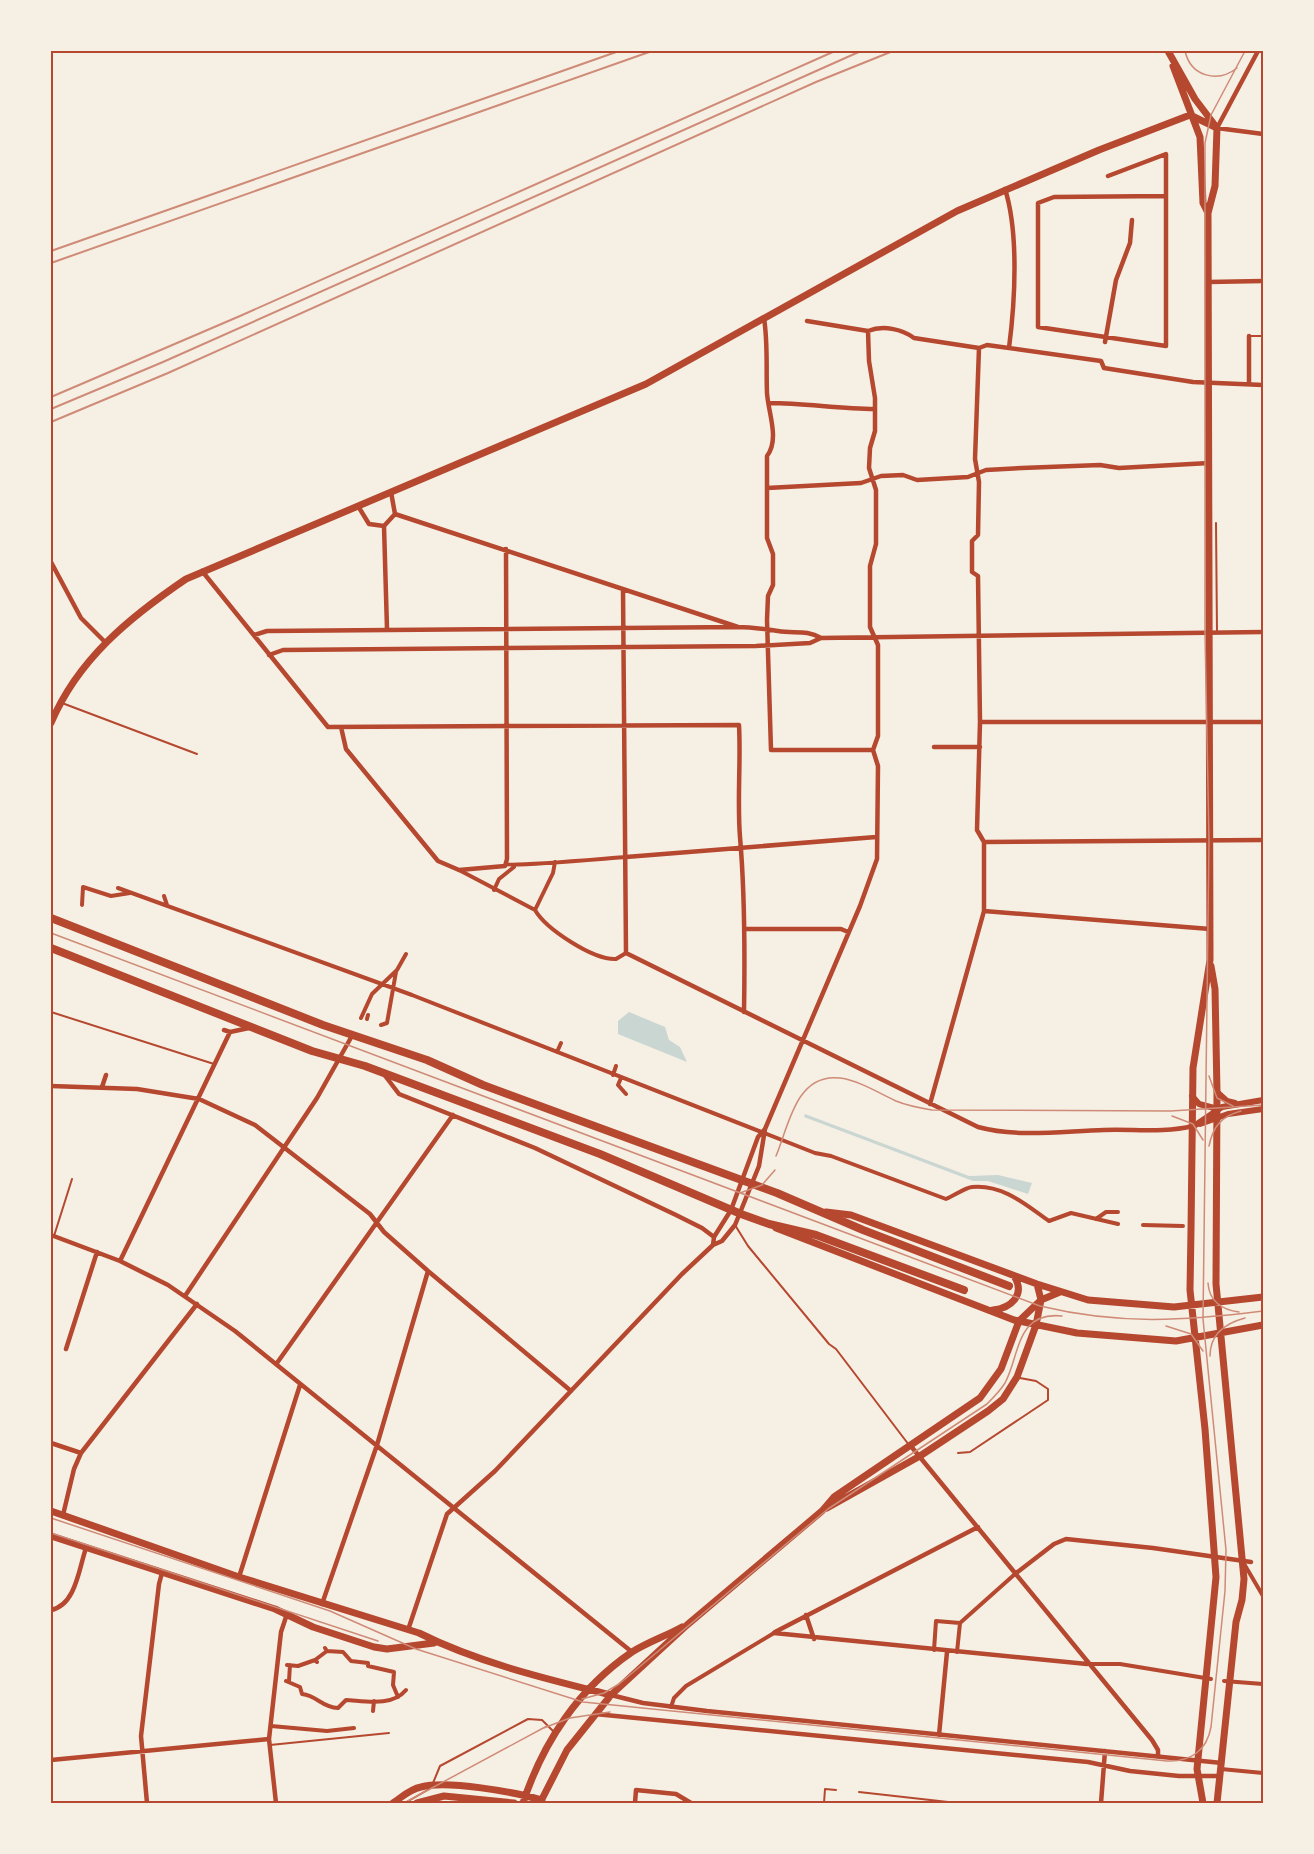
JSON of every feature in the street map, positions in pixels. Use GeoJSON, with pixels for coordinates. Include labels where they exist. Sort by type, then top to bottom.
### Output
{"type":"FeatureCollection","features":[{"type":"Feature","properties":{"kind":"main road"},"geometry":{"type":"LineString","coordinates":[[1169,54],[1197,102],[1217,128],[1215,186],[1208,213],[1207,633],[1210,722],[1210,929],[1209,960],[1193,1068],[1192,1095],[1194,1126],[1191,1305],[1205,1429],[1214,1556],[1214,1598],[1197,1760],[1197,1777],[1203,1803]]}},
{"type":"Feature","properties":{"kind":"main road"},"geometry":{"type":"LineString","coordinates":[[1169,54],[1200,137],[1203,203],[1208,213]]}},
{"type":"Feature","properties":{"kind":"main road"},"geometry":{"type":"LineString","coordinates":[[51,723],[80,670],[105,642],[172,589],[202,571],[638,387],[917,231],[1005,189],[1190,115],[1197,102]]}},
{"type":"Feature","properties":{"kind":"main road"},"geometry":{"type":"LineString","coordinates":[[1190,115],[1217,128]]}},
{"type":"Feature","properties":{"kind":"main road"},"geometry":{"type":"LineString","coordinates":[[51,918],[323,1025],[427,1060],[483,1085],[826,1212],[846,1224],[1009,1286]]}},
{"type":"Feature","properties":{"kind":"main road"},"geometry":{"type":"LineString","coordinates":[[51,948],[215,1010],[252,1027],[600,1154],[787,1233],[1018,1321],[1138,1339],[1194,1340],[1263,1325]]}},
{"type":"Feature","properties":{"kind":"main road"},"geometry":{"type":"LineString","coordinates":[[1209,960],[1215,989],[1218,1302],[1243,1561],[1242,1600],[1236,1622],[1217,1803]]}},
{"type":"Feature","properties":{"kind":"main road"},"geometry":{"type":"LineString","coordinates":[[826,1212],[851,1215],[1060,1292],[1119,1304],[1167,1307],[1263,1297]]}},
{"type":"Feature","properties":{"kind":"main road"},"geometry":{"type":"LineString","coordinates":[[769,1224],[810,1233],[964,1290]]}},
{"type":"Feature","properties":{"kind":"main road"},"geometry":{"type":"LineString","coordinates":[[988,1311],[1001,1309],[1014,1301],[1018,1289],[1014,1276]]}},
{"type":"Feature","properties":{"kind":"main road"},"geometry":{"type":"LineString","coordinates":[[822,1511],[920,1456],[994,1407],[1017,1377],[1036,1325],[1041,1300],[1037,1284]]}},
{"type":"Feature","properties":{"kind":"main road"},"geometry":{"type":"LineString","coordinates":[[393,1803],[412,1790],[433,1785],[541,1801],[567,1750],[611,1695],[687,1625],[822,1511],[845,1488],[970,1406],[987,1390],[1001,1369],[1018,1321],[1041,1300],[1060,1292]]}},
{"type":"Feature","properties":{"kind":"main road"},"geometry":{"type":"LineString","coordinates":[[51,1511],[239,1577],[408,1630],[437,1643],[611,1695]]}},
{"type":"Feature","properties":{"kind":"main road"},"geometry":{"type":"LineString","coordinates":[[51,1536],[287,1614],[321,1630],[381,1648],[437,1643]]}},
{"type":"Feature","properties":{"kind":"main road"},"geometry":{"type":"LineString","coordinates":[[525,1799],[555,1733],[570,1709],[588,1690],[632,1652],[687,1625]]}},
{"type":"Feature","properties":{"kind":"main road"},"geometry":{"type":"LineString","coordinates":[[417,1803],[444,1796],[514,1803]]}},
{"type":"Feature","properties":{"kind":"street"},"geometry":{"type":"LineString","coordinates":[[1258,51],[1217,128],[1263,134]]}},
{"type":"Feature","properties":{"kind":"street"},"geometry":{"type":"LineString","coordinates":[[1108,176],[1166,154],[1166,196],[1166,346],[1106,339],[1038,327],[1038,203],[1054,197],[1166,196]]}},
{"type":"Feature","properties":{"kind":"street"},"geometry":{"type":"LineString","coordinates":[[1005,189],[1014,218],[1012,325],[1008,348]]}},
{"type":"Feature","properties":{"kind":"street"},"geometry":{"type":"LineString","coordinates":[[1106,339],[1116,280],[1130,243],[1132,220]]}},
{"type":"Feature","properties":{"kind":"street"},"geometry":{"type":"LineString","coordinates":[[1208,282],[1263,281]]}},
{"type":"Feature","properties":{"kind":"street"},"geometry":{"type":"LineString","coordinates":[[764,318],[772,450],[767,456],[767,538],[773,554],[773,585],[768,596],[771,750],[873,750]]}},
{"type":"Feature","properties":{"kind":"street"},"geometry":{"type":"LineString","coordinates":[[807,321],[868,331],[878,327],[906,332],[914,338],[979,348],[987,345],[1101,362],[1104,368],[1208,382],[1263,385]]}},
{"type":"Feature","properties":{"kind":"street"},"geometry":{"type":"LineString","coordinates":[[408,1630],[444,1520],[571,1391],[663,1292],[713,1245],[722,1241],[735,1224],[759,1166],[765,1128],[874,868],[879,843],[876,837],[878,766],[873,750],[878,736],[878,645],[870,627],[870,566],[876,544],[876,490],[870,468],[875,389],[869,361],[868,331]]}},
{"type":"Feature","properties":{"kind":"street"},"geometry":{"type":"LineString","coordinates":[[1249,336],[1249,383]]}},
{"type":"Feature","properties":{"kind":"street"},"geometry":{"type":"LineString","coordinates":[[930,1104],[984,911],[984,842],[977,830],[981,722],[978,576],[972,572],[972,541],[978,535],[975,412],[979,348]]}},
{"type":"Feature","properties":{"kind":"street"},"geometry":{"type":"LineString","coordinates":[[769,403],[816,403],[827,409],[875,409]]}},
{"type":"Feature","properties":{"kind":"street"},"geometry":{"type":"LineString","coordinates":[[767,488],[861,483],[903,475],[917,480],[968,477],[986,470],[1038,467],[1100,465],[1119,468],[1209,464]]}},
{"type":"Feature","properties":{"kind":"street"},"geometry":{"type":"LineString","coordinates":[[391,492],[395,514]]}},
{"type":"Feature","properties":{"kind":"street"},"geometry":{"type":"LineString","coordinates":[[358,506],[369,524],[384,526]]}},
{"type":"Feature","properties":{"kind":"street"},"geometry":{"type":"LineString","coordinates":[[387,629],[384,526],[395,514]]}},
{"type":"Feature","properties":{"kind":"street"},"geometry":{"type":"LineString","coordinates":[[395,514],[611,583],[738,627]]}},
{"type":"Feature","properties":{"kind":"street"},"geometry":{"type":"LineString","coordinates":[[506,549],[506,864]]}},
{"type":"Feature","properties":{"kind":"street"},"geometry":{"type":"LineString","coordinates":[[51,562],[81,618],[105,642]]}},
{"type":"Feature","properties":{"kind":"street"},"geometry":{"type":"LineString","coordinates":[[202,571],[328,727],[739,725],[745,929],[744,1012]]}},
{"type":"Feature","properties":{"kind":"street"},"geometry":{"type":"LineString","coordinates":[[623,589],[626,953]]}},
{"type":"Feature","properties":{"kind":"street"},"geometry":{"type":"LineString","coordinates":[[254,635],[267,631],[387,629],[738,627],[779,632],[810,632],[821,638]]}},
{"type":"Feature","properties":{"kind":"street"},"geometry":{"type":"LineString","coordinates":[[269,655],[283,650],[770,645],[810,643],[821,638],[1263,632]]}},
{"type":"Feature","properties":{"kind":"street"},"geometry":{"type":"LineString","coordinates":[[981,722],[1263,722]]}},
{"type":"Feature","properties":{"kind":"street"},"geometry":{"type":"LineString","coordinates":[[341,727],[346,749],[438,861],[535,910],[541,920],[595,956],[615,959],[626,953]]}},
{"type":"Feature","properties":{"kind":"street"},"geometry":{"type":"LineString","coordinates":[[934,747],[980,747]]}},
{"type":"Feature","properties":{"kind":"street"},"geometry":{"type":"LineString","coordinates":[[506,864],[514,867],[876,837]]}},
{"type":"Feature","properties":{"kind":"street"},"geometry":{"type":"LineString","coordinates":[[984,842],[1263,840]]}},
{"type":"Feature","properties":{"kind":"street"},"geometry":{"type":"LineString","coordinates":[[535,910],[553,873],[555,862]]}},
{"type":"Feature","properties":{"kind":"street"},"geometry":{"type":"LineString","coordinates":[[459,870],[501,867],[506,864]]}},
{"type":"Feature","properties":{"kind":"street"},"geometry":{"type":"LineString","coordinates":[[494,890],[499,879],[514,867]]}},
{"type":"Feature","properties":{"kind":"street"},"geometry":{"type":"LineString","coordinates":[[82,905],[83,887],[111,896],[130,893]]}},
{"type":"Feature","properties":{"kind":"street"},"geometry":{"type":"LineString","coordinates":[[118,888],[412,995],[737,1124],[815,1153],[831,1156]]}},
{"type":"Feature","properties":{"kind":"street"},"geometry":{"type":"LineString","coordinates":[[164,896],[167,905]]}},
{"type":"Feature","properties":{"kind":"street"},"geometry":{"type":"LineString","coordinates":[[167,905],[170,897]]}},
{"type":"Feature","properties":{"kind":"street"},"geometry":{"type":"LineString","coordinates":[[984,911],[1210,929]]}},
{"type":"Feature","properties":{"kind":"street"},"geometry":{"type":"LineString","coordinates":[[745,929],[841,929],[848,932]]}},
{"type":"Feature","properties":{"kind":"street"},"geometry":{"type":"LineString","coordinates":[[626,953],[970,1124],[1002,1131],[1076,1133],[1101,1130],[1175,1130],[1194,1126],[1236,1103]]}},
{"type":"Feature","properties":{"kind":"street"},"geometry":{"type":"LineString","coordinates":[[365,1017],[372,994],[397,970],[406,954]]}},
{"type":"Feature","properties":{"kind":"street"},"geometry":{"type":"LineString","coordinates":[[381,1025],[387,1023],[391,1014],[389,1006],[397,970]]}},
{"type":"Feature","properties":{"kind":"street"},"geometry":{"type":"LineString","coordinates":[[120,1261],[199,1099],[227,1031],[252,1027]]}},
{"type":"Feature","properties":{"kind":"street"},"geometry":{"type":"LineString","coordinates":[[185,1296],[283,1147],[353,1034]]}},
{"type":"Feature","properties":{"kind":"street"},"geometry":{"type":"LineString","coordinates":[[557,1052],[561,1043]]}},
{"type":"Feature","properties":{"kind":"street"},"geometry":{"type":"LineString","coordinates":[[613,1075],[616,1066]]}},
{"type":"Feature","properties":{"kind":"street"},"geometry":{"type":"LineString","coordinates":[[383,1073],[399,1094],[536,1148],[702,1228],[714,1238]]}},
{"type":"Feature","properties":{"kind":"street"},"geometry":{"type":"LineString","coordinates":[[102,1087],[106,1075]]}},
{"type":"Feature","properties":{"kind":"street"},"geometry":{"type":"LineString","coordinates":[[621,1078],[618,1085],[626,1094]]}},
{"type":"Feature","properties":{"kind":"street"},"geometry":{"type":"LineString","coordinates":[[51,1086],[102,1087],[199,1099],[255,1125],[378,1221],[384,1232],[428,1271],[571,1391]]}},
{"type":"Feature","properties":{"kind":"street"},"geometry":{"type":"LineString","coordinates":[[1217,1092],[1227,1101],[1236,1103],[1263,1100]]}},
{"type":"Feature","properties":{"kind":"street"},"geometry":{"type":"LineString","coordinates":[[1192,1095],[1199,1104],[1217,1113],[1263,1109]]}},
{"type":"Feature","properties":{"kind":"street"},"geometry":{"type":"LineString","coordinates":[[277,1363],[453,1115]]}},
{"type":"Feature","properties":{"kind":"street"},"geometry":{"type":"LineString","coordinates":[[713,1245],[714,1238],[731,1210],[758,1137],[765,1128]]}},
{"type":"Feature","properties":{"kind":"street"},"geometry":{"type":"LineString","coordinates":[[821,1151],[946,1199],[971,1187],[990,1189],[1009,1192],[1049,1221],[1071,1213],[1118,1224]]}},
{"type":"Feature","properties":{"kind":"street"},"geometry":{"type":"LineString","coordinates":[[1096,1219],[1106,1212],[1118,1212]]}},
{"type":"Feature","properties":{"kind":"street"},"geometry":{"type":"LineString","coordinates":[[1143,1225],[1183,1226]]}},
{"type":"Feature","properties":{"kind":"street"},"geometry":{"type":"LineString","coordinates":[[52,1235],[120,1261],[197,1304],[277,1363],[300,1385],[455,1507],[632,1652]]}},
{"type":"Feature","properties":{"kind":"street"},"geometry":{"type":"LineString","coordinates":[[66,1349],[97,1252]]}},
{"type":"Feature","properties":{"kind":"street"},"geometry":{"type":"LineString","coordinates":[[322,1604],[377,1445],[428,1271]]}},
{"type":"Feature","properties":{"kind":"street"},"geometry":{"type":"LineString","coordinates":[[63,1515],[74,1469],[81,1453],[197,1304]]}},
{"type":"Feature","properties":{"kind":"street"},"geometry":{"type":"LineString","coordinates":[[239,1577],[300,1385]]}},
{"type":"Feature","properties":{"kind":"street"},"geometry":{"type":"LineString","coordinates":[[51,1443],[81,1453]]}},
{"type":"Feature","properties":{"kind":"street"},"geometry":{"type":"LineString","coordinates":[[909,1445],[1156,1746],[1158,1756]]}},
{"type":"Feature","properties":{"kind":"street"},"geometry":{"type":"LineString","coordinates":[[671,1707],[674,1698],[686,1686],[774,1633],[978,1527]]}},
{"type":"Feature","properties":{"kind":"street"},"geometry":{"type":"LineString","coordinates":[[957,1653],[960,1623],[1015,1574],[1063,1540],[1251,1562]]}},
{"type":"Feature","properties":{"kind":"street"},"geometry":{"type":"LineString","coordinates":[[51,1610],[58,1608],[69,1599],[86,1548]]}},
{"type":"Feature","properties":{"kind":"street"},"geometry":{"type":"LineString","coordinates":[[1243,1561],[1263,1596]]}},
{"type":"Feature","properties":{"kind":"street"},"geometry":{"type":"LineString","coordinates":[[147,1803],[141,1751],[162,1573]]}},
{"type":"Feature","properties":{"kind":"street"},"geometry":{"type":"LineString","coordinates":[[276,1803],[269,1739],[282,1625],[287,1614]]}},
{"type":"Feature","properties":{"kind":"street"},"geometry":{"type":"LineString","coordinates":[[806,1616],[814,1639]]}},
{"type":"Feature","properties":{"kind":"street"},"geometry":{"type":"LineString","coordinates":[[934,1650],[936,1621],[960,1623]]}},
{"type":"Feature","properties":{"kind":"street"},"geometry":{"type":"LineString","coordinates":[[774,1633],[946,1652],[1136,1666],[1210,1679]]}},
{"type":"Feature","properties":{"kind":"street"},"geometry":{"type":"LineString","coordinates":[[347,1698],[338,1708],[325,1707],[313,1694],[302,1694],[300,1687],[287,1681],[289,1665],[298,1666],[316,1661],[326,1649],[338,1650],[351,1661],[369,1663],[368,1666],[394,1672],[393,1685],[398,1697]]}},
{"type":"Feature","properties":{"kind":"street"},"geometry":{"type":"LineString","coordinates":[[939,1735],[946,1652]]}},
{"type":"Feature","properties":{"kind":"street"},"geometry":{"type":"LineString","coordinates":[[1224,1681],[1263,1684]]}},
{"type":"Feature","properties":{"kind":"street"},"geometry":{"type":"LineString","coordinates":[[347,1698],[373,1700],[398,1697],[406,1690]]}},
{"type":"Feature","properties":{"kind":"street"},"geometry":{"type":"LineString","coordinates":[[611,1695],[671,1707],[1197,1760],[1221,1769],[1263,1773]]}},
{"type":"Feature","properties":{"kind":"street"},"geometry":{"type":"LineString","coordinates":[[345,1708],[347,1698]]}},
{"type":"Feature","properties":{"kind":"street"},"geometry":{"type":"LineString","coordinates":[[373,1700],[373,1711]]}},
{"type":"Feature","properties":{"kind":"street"},"geometry":{"type":"LineString","coordinates":[[595,1714],[1104,1764],[1130,1771],[1197,1777],[1221,1769]]}},
{"type":"Feature","properties":{"kind":"street"},"geometry":{"type":"LineString","coordinates":[[271,1726],[327,1731],[354,1728]]}},
{"type":"Feature","properties":{"kind":"street"},"geometry":{"type":"LineString","coordinates":[[51,1760],[269,1739]]}},
{"type":"Feature","properties":{"kind":"street"},"geometry":{"type":"LineString","coordinates":[[1101,1803],[1105,1751]]}},
{"type":"Feature","properties":{"kind":"street"},"geometry":{"type":"LineString","coordinates":[[635,1803],[636,1790],[676,1794],[691,1803]]}},
{"type":"Feature","properties":{"kind":"lane"},"geometry":{"type":"LineString","coordinates":[[1249,336],[1263,336]]}},
{"type":"Feature","properties":{"kind":"lane"},"geometry":{"type":"LineString","coordinates":[[1216,523],[1218,633]]}},
{"type":"Feature","properties":{"kind":"lane"},"geometry":{"type":"LineString","coordinates":[[61,702],[197,754]]}},
{"type":"Feature","properties":{"kind":"lane"},"geometry":{"type":"LineString","coordinates":[[51,1012],[215,1064]]}},
{"type":"Feature","properties":{"kind":"lane"},"geometry":{"type":"LineString","coordinates":[[52,1235],[72,1179]]}},
{"type":"Feature","properties":{"kind":"lane"},"geometry":{"type":"LineString","coordinates":[[735,1224],[748,1246],[829,1344],[836,1349],[909,1445]]}},
{"type":"Feature","properties":{"kind":"lane"},"geometry":{"type":"LineString","coordinates":[[958,1453],[970,1452],[1048,1400],[1048,1389],[1036,1382],[1017,1377]]}},
{"type":"Feature","properties":{"kind":"lane"},"geometry":{"type":"LineString","coordinates":[[405,1803],[433,1785],[436,1772],[445,1763],[528,1719],[542,1720],[555,1733]]}},
{"type":"Feature","properties":{"kind":"lane"},"geometry":{"type":"LineString","coordinates":[[270,1745],[389,1733]]}},
{"type":"Feature","properties":{"kind":"lane"},"geometry":{"type":"LineString","coordinates":[[824,1803],[825,1789],[836,1790]]}},
{"type":"Feature","properties":{"kind":"lane"},"geometry":{"type":"LineString","coordinates":[[859,1792],[957,1803]]}},
{"type":"Feature","properties":{"kind":"shaded area"},"geometry":{"type":"Polygon","coordinates":[[[629,1012],[665,1027],[669,1040],[680,1047],[687,1062],[618,1034],[618,1021],[629,1012]]]}},
{"type":"Feature","properties":{"kind":"shaded area"},"geometry":{"type":"Polygon","coordinates":[[[805,1114],[969,1176],[998,1175],[1032,1183],[1028,1194],[988,1181],[973,1181],[804,1117],[805,1114]]]}},
{"type":"Feature","properties":{"kind":"tram line"},"geometry":{"type":"LineString","coordinates":[[1185,51],[1193,67],[1206,75],[1222,75],[1237,68]]}},
{"type":"Feature","properties":{"kind":"tram line"},"geometry":{"type":"LineString","coordinates":[[51,1518],[330,1611],[416,1649],[583,1702],[1167,1761],[1190,1757],[1202,1748],[1211,1727],[1225,1591],[1226,1550],[1203,1319],[1209,841],[1205,633],[1205,143],[1211,115],[1245,51]]}},
{"type":"Feature","properties":{"kind":"tram line"},"geometry":{"type":"LineString","coordinates":[[51,933],[1040,1306],[1124,1319],[1179,1319],[1263,1311]]}},
{"type":"Feature","properties":{"kind":"tram line"},"geometry":{"type":"LineString","coordinates":[[1209,1076],[1217,1098],[1233,1106]]}},
{"type":"Feature","properties":{"kind":"tram line"},"geometry":{"type":"LineString","coordinates":[[776,1156],[790,1117],[801,1096],[811,1085],[823,1079],[847,1079],[900,1103],[932,1110],[1171,1111],[1263,1105]]}},
{"type":"Feature","properties":{"kind":"tram line"},"geometry":{"type":"LineString","coordinates":[[1209,1146],[1219,1123],[1241,1111]]}},
{"type":"Feature","properties":{"kind":"tram line"},"geometry":{"type":"LineString","coordinates":[[1172,1116],[1193,1124],[1203,1140]]}},
{"type":"Feature","properties":{"kind":"tram line"},"geometry":{"type":"LineString","coordinates":[[740,1193],[762,1185],[775,1170]]}},
{"type":"Feature","properties":{"kind":"tram line"},"geometry":{"type":"LineString","coordinates":[[1208,1283],[1211,1295],[1218,1304],[1239,1312]]}},
{"type":"Feature","properties":{"kind":"tram line"},"geometry":{"type":"LineString","coordinates":[[582,1699],[604,1693],[619,1684],[828,1509],[987,1404],[1005,1383],[1017,1348],[1028,1328],[1036,1320],[1047,1316],[1062,1316]]}},
{"type":"Feature","properties":{"kind":"tram line"},"geometry":{"type":"LineString","coordinates":[[1210,1356],[1213,1341],[1220,1331],[1245,1318]]}},
{"type":"Feature","properties":{"kind":"tram line"},"geometry":{"type":"LineString","coordinates":[[1166,1326],[1191,1334],[1203,1351]]}},
{"type":"Feature","properties":{"kind":"tram line"},"geometry":{"type":"LineString","coordinates":[[51,1533],[378,1641]]}},
{"type":"Feature","properties":{"kind":"tram line"},"geometry":{"type":"LineString","coordinates":[[541,1729],[570,1718],[610,1712]]}},
{"type":"Feature","properties":{"kind":"tram line"},"geometry":{"type":"LineString","coordinates":[[404,1803],[547,1726]]}},
{"type":"Feature","properties":{"kind":"railway"},"geometry":{"type":"LineString","coordinates":[[51,251],[619,51]]}},
{"type":"Feature","properties":{"kind":"railway"},"geometry":{"type":"LineString","coordinates":[[51,263],[652,51]]}},
{"type":"Feature","properties":{"kind":"railway"},"geometry":{"type":"LineString","coordinates":[[51,397],[240,316],[835,51]]}},
{"type":"Feature","properties":{"kind":"railway"},"geometry":{"type":"LineString","coordinates":[[51,409],[163,362],[861,51]]}},
{"type":"Feature","properties":{"kind":"railway"},"geometry":{"type":"LineString","coordinates":[[51,422],[168,373],[816,82],[893,51]]}}]}
